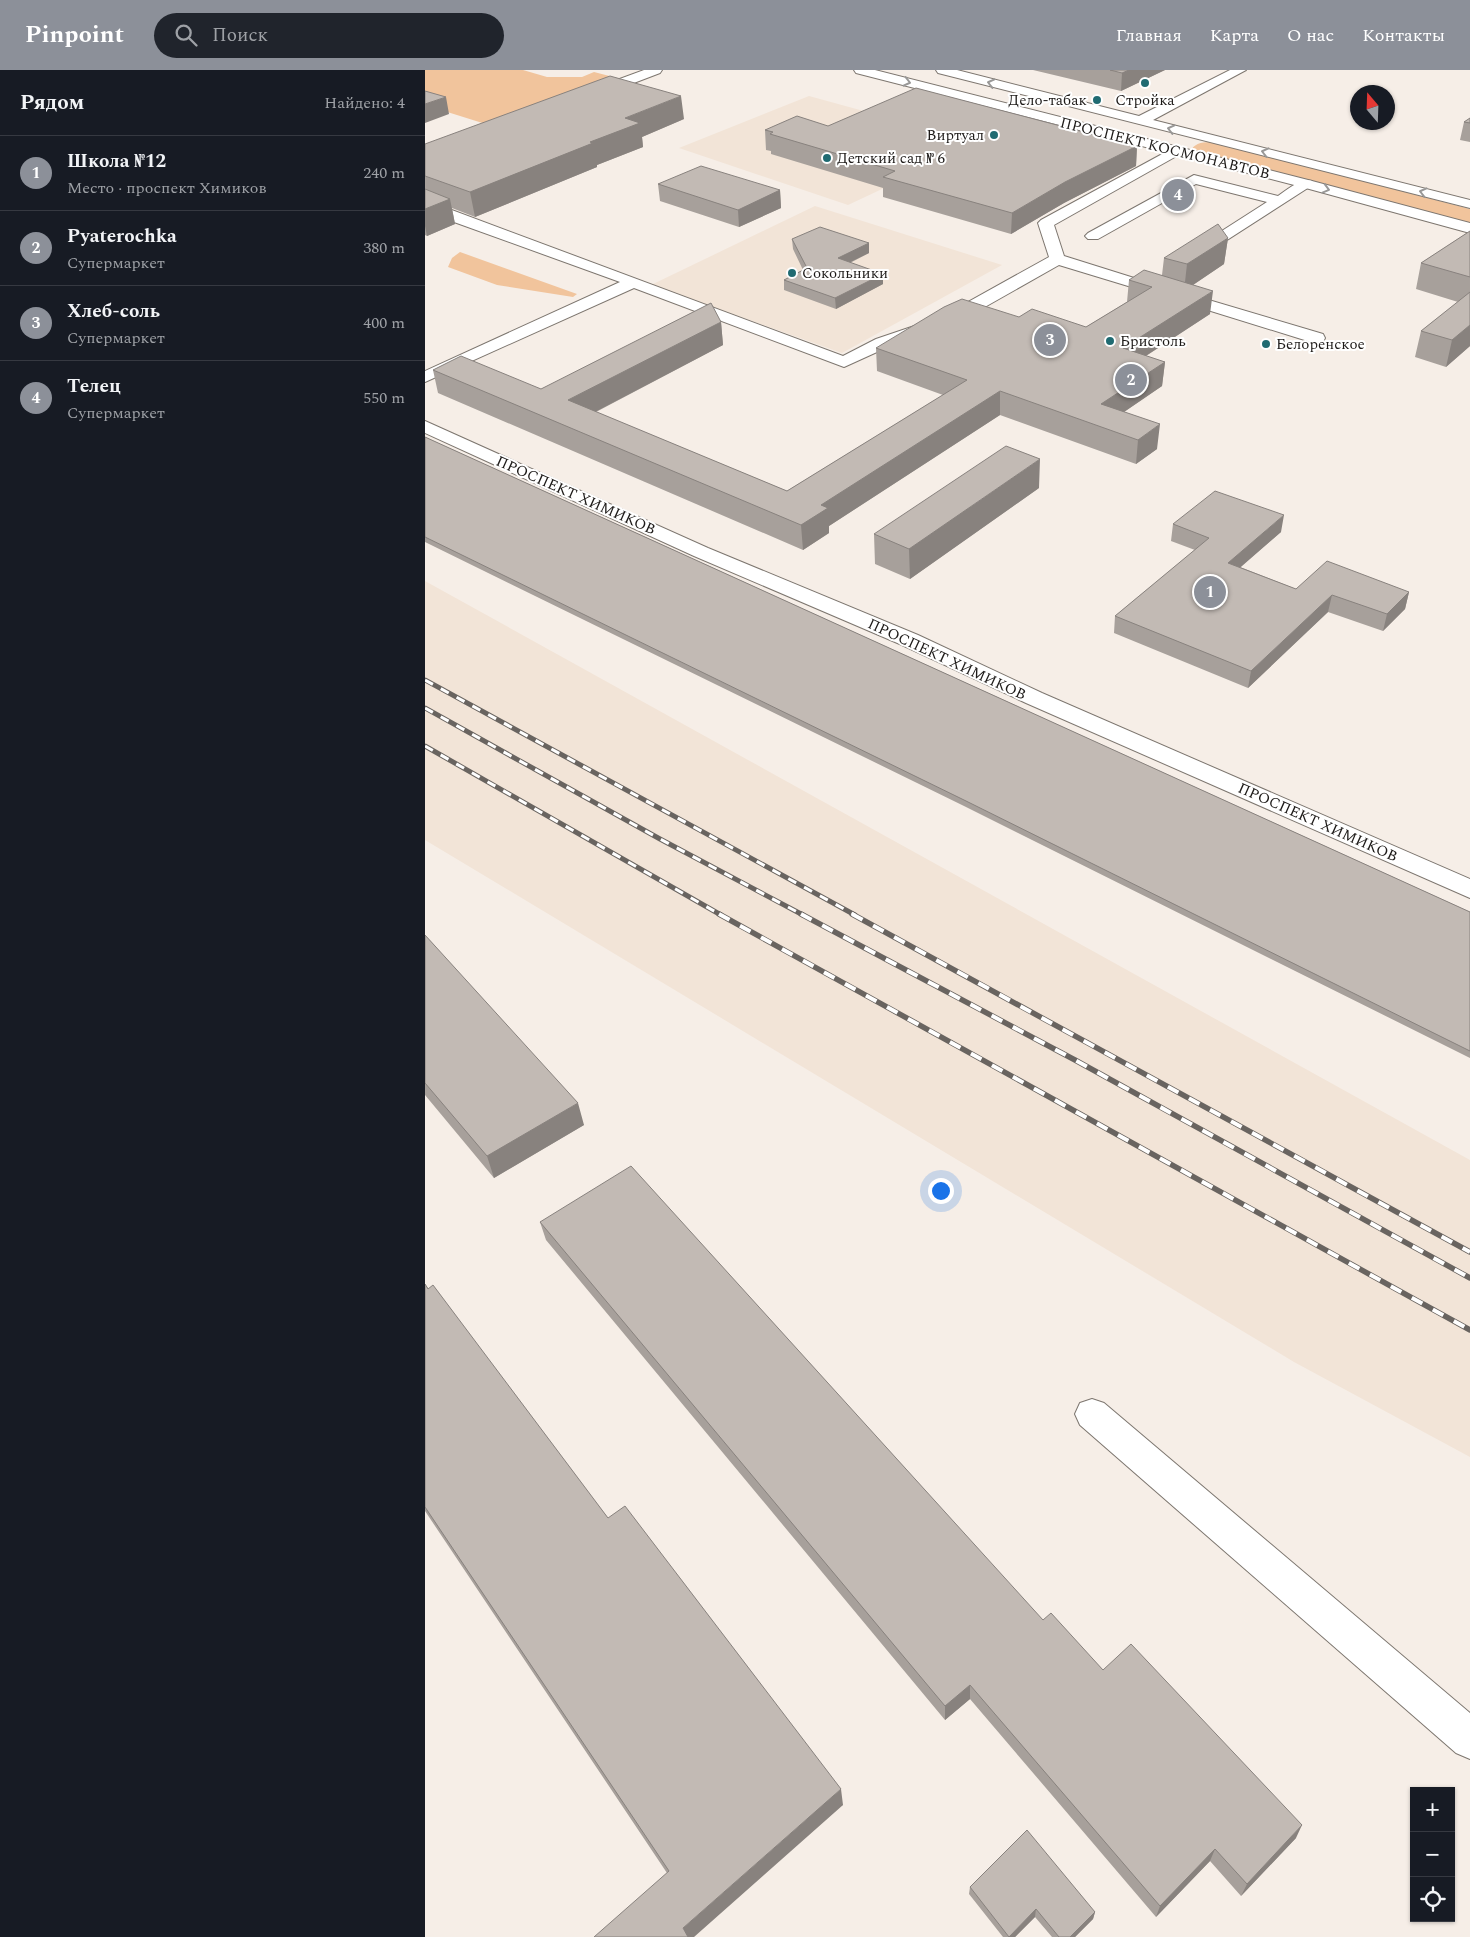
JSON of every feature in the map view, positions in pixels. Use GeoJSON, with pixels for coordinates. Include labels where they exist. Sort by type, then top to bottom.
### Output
{"type":"FeatureCollection","features":[{"type":"Feature","properties":{"kind":"street"},"geometry":{"type":"LineString","coordinates":[[579,99],[656,70]]}},
{"type":"Feature","properties":{"kind":"street","name":"ПРОСПЕКТ КОСМОНАВТОВ"},"geometry":{"type":"LineString","coordinates":[[860,70],[1177,150],[1470,228]]}},
{"type":"Feature","properties":{"kind":"street","name":"ПРОСПЕКТ КОСМОНАВТОВ"},"geometry":{"type":"LineString","coordinates":[[942,70],[1470,204]]}},
{"type":"Feature","properties":{"kind":"street"},"geometry":{"type":"LineString","coordinates":[[1140,121],[1240,70]]}},
{"type":"Feature","properties":{"kind":"street"},"geometry":{"type":"LineString","coordinates":[[1057,259],[1045,224],[1202,136]]}},
{"type":"Feature","properties":{"kind":"street"},"geometry":{"type":"LineString","coordinates":[[1093,236],[1193,179],[1279,201]]}},
{"type":"Feature","properties":{"kind":"street"},"geometry":{"type":"LineString","coordinates":[[1177,266],[1307,184]]}},
{"type":"Feature","properties":{"kind":"street"},"geometry":{"type":"LineString","coordinates":[[425,204],[459,219],[634,282],[649,290],[845,362],[882,343],[947,321],[1057,259],[1317,338]]}},
{"type":"Feature","properties":{"kind":"street"},"geometry":{"type":"LineString","coordinates":[[1144,286],[1160,276]]}},
{"type":"Feature","properties":{"kind":"street"},"geometry":{"type":"LineString","coordinates":[[425,377],[634,282]]}},
{"type":"Feature","properties":{"kind":"street","name":"ПРОСПЕКТ ХИМИКОВ"},"geometry":{"type":"LineString","coordinates":[[425,426],[701,552],[910,640],[1034,698],[1470,889]]}},
{"type":"Feature","properties":{"kind":"street"},"geometry":{"type":"LineString","coordinates":[[1092,1414],[1470,1739]]}},
{"type":"Feature","properties":{"kind":"shaded area"},"geometry":{"type":"Polygon","coordinates":[[[425,70],[523,70],[547,77],[582,77],[594,72],[621,79],[492,126],[425,105],[425,70]]]}},
{"type":"Feature","properties":{"kind":"shaded area","name":"Детский сад № 6"},"geometry":{"type":"Polygon","coordinates":[[[809,96],[980,143],[848,205],[679,148],[809,96]]]}},
{"type":"Feature","properties":{"kind":"shaded area"},"geometry":{"type":"Polygon","coordinates":[[[1203,142],[1213,142],[1470,209],[1470,225],[1191,150],[1203,142]]]}},
{"type":"Feature","properties":{"kind":"shaded area"},"geometry":{"type":"Polygon","coordinates":[[[815,206],[1002,265],[842,353],[651,285],[815,206]]]}},
{"type":"Feature","properties":{"kind":"shaded area"},"geometry":{"type":"Polygon","coordinates":[[[460,252],[577,294],[573,297],[497,285],[448,267],[452,258],[460,252]]]}},
{"type":"Feature","properties":{"kind":"shaded area"},"geometry":{"type":"Polygon","coordinates":[[[425,581],[1470,1160],[1470,1457],[1294,1362],[425,840],[425,581]]]}},
{"type":"Feature","properties":{"kind":"building"},"geometry":{"type":"Polygon","coordinates":[[[1110,70],[1129,70],[1122,73],[1110,70]]]}},
{"type":"Feature","properties":{"kind":"building"},"geometry":{"type":"Polygon","coordinates":[[[610,76],[681,96],[625,118],[640,123],[470,192],[425,176],[425,144],[610,76]]]}},
{"type":"Feature","properties":{"kind":"building"},"geometry":{"type":"Polygon","coordinates":[[[916,88],[1137,146],[1065,182],[1012,213],[883,177],[895,171],[770,134],[773,132],[765,130],[797,116],[828,126],[916,88]]]}},
{"type":"Feature","properties":{"kind":"building"},"geometry":{"type":"Polygon","coordinates":[[[425,91],[446,97],[425,104],[425,91]]]}},
{"type":"Feature","properties":{"kind":"building"},"geometry":{"type":"Polygon","coordinates":[[[701,166],[780,190],[738,210],[658,184],[701,166]]]}},
{"type":"Feature","properties":{"kind":"building"},"geometry":{"type":"Polygon","coordinates":[[[425,189],[450,199],[425,209],[425,189]]]}},
{"type":"Feature","properties":{"kind":"building"},"geometry":{"type":"Polygon","coordinates":[[[1218,224],[1228,238],[1187,264],[1164,258],[1218,224]]]}},
{"type":"Feature","properties":{"kind":"building"},"geometry":{"type":"Polygon","coordinates":[[[820,227],[869,243],[838,258],[883,274],[835,298],[784,280],[807,268],[792,239],[820,227]]]}},
{"type":"Feature","properties":{"kind":"building"},"geometry":{"type":"Polygon","coordinates":[[[1470,231],[1470,277],[1421,263],[1470,231]]]}},
{"type":"Feature","properties":{"kind":"building"},"geometry":{"type":"Polygon","coordinates":[[[1144,270],[1213,291],[1123,348],[1165,362],[1101,404],[1160,424],[1138,440],[1000,391],[821,505],[828,508],[801,525],[433,370],[461,356],[541,389],[711,303],[721,322],[568,400],[787,491],[967,380],[876,348],[944,307],[962,299],[1019,317],[1032,309],[1086,327],[1152,287],[1129,280],[1144,270]]]}},
{"type":"Feature","properties":{"kind":"building"},"geometry":{"type":"Polygon","coordinates":[[[1470,292],[1470,325],[1452,340],[1421,331],[1470,292]]]}},
{"type":"Feature","properties":{"kind":"building"},"geometry":{"type":"Polygon","coordinates":[[[425,437],[1470,912],[1470,1051],[964,800],[425,537],[425,437]]]}},
{"type":"Feature","properties":{"kind":"building"},"geometry":{"type":"Polygon","coordinates":[[[1006,446],[1040,459],[909,549],[874,534],[1006,446]]]}},
{"type":"Feature","properties":{"kind":"building"},"geometry":{"type":"Polygon","coordinates":[[[1215,491],[1284,515],[1228,563],[1296,589],[1327,561],[1409,592],[1387,614],[1332,595],[1251,671],[1115,616],[1209,538],[1173,524],[1215,491]]]}},
{"type":"Feature","properties":{"kind":"building"},"geometry":{"type":"Polygon","coordinates":[[[425,935],[578,1103],[487,1156],[425,1083],[425,935]]]}},
{"type":"Feature","properties":{"kind":"building"},"geometry":{"type":"Polygon","coordinates":[[[631,1166],[1043,1620],[1051,1613],[1103,1670],[1131,1644],[1302,1825],[1247,1884],[1215,1849],[1160,1906],[970,1685],[945,1706],[540,1222],[631,1166]]]}},
{"type":"Feature","properties":{"kind":"building"},"geometry":{"type":"Polygon","coordinates":[[[425,1284],[428,1289],[433,1285],[608,1518],[625,1506],[841,1789],[683,1928],[688,1937],[594,1937],[669,1871],[425,1507],[425,1284]]]}},
{"type":"Feature","properties":{"kind":"building"},"geometry":{"type":"Polygon","coordinates":[[[1027,1830],[1095,1912],[1070,1937],[1059,1937],[1036,1909],[1009,1937],[970,1887],[1027,1830]]]}},
{"type":"Feature","properties":{"kind":"railway"},"geometry":{"type":"LineString","coordinates":[[425,680],[855,915]]}},
{"type":"Feature","properties":{"kind":"railway"},"geometry":{"type":"LineString","coordinates":[[425,708],[660,839],[803,915]]}},
{"type":"Feature","properties":{"kind":"railway"},"geometry":{"type":"LineString","coordinates":[[425,746],[721,915]]}},
{"type":"Feature","properties":{"kind":"railway"},"geometry":{"type":"LineString","coordinates":[[719,914],[1470,1330]]}},
{"type":"Feature","properties":{"kind":"railway"},"geometry":{"type":"LineString","coordinates":[[801,914],[1075,1060],[1470,1278]]}},
{"type":"Feature","properties":{"kind":"railway"},"geometry":{"type":"LineString","coordinates":[[852,914],[1470,1252]]}},
{"type":"Feature","properties":{"kind":"place","name":"Стройка"},"geometry":{"type":"Point","coordinates":[1145,83]}},
{"type":"Feature","properties":{"kind":"place","name":"Дело-табак"},"geometry":{"type":"Point","coordinates":[1097,100]}},
{"type":"Feature","properties":{"kind":"place","name":"Виртуал"},"geometry":{"type":"Point","coordinates":[994,135]}},
{"type":"Feature","properties":{"kind":"place","name":"Детский сад № 6"},"geometry":{"type":"Point","coordinates":[827,158]}},
{"type":"Feature","properties":{"kind":"place","name":"Телец"},"geometry":{"type":"Point","coordinates":[1178,195]}},
{"type":"Feature","properties":{"kind":"place","name":"Сокольники"},"geometry":{"type":"Point","coordinates":[792,273]}},
{"type":"Feature","properties":{"kind":"place","name":"Хлеб-соль"},"geometry":{"type":"Point","coordinates":[1050,340]}},
{"type":"Feature","properties":{"kind":"place","name":"Бристоль"},"geometry":{"type":"Point","coordinates":[1110,341]}},
{"type":"Feature","properties":{"kind":"place","name":"Белоренское"},"geometry":{"type":"Point","coordinates":[1266,344]}},
{"type":"Feature","properties":{"kind":"place","name":"Pyaterochka"},"geometry":{"type":"Point","coordinates":[1131,380]}},
{"type":"Feature","properties":{"kind":"place","name":"Школа №12"},"geometry":{"type":"Point","coordinates":[1210,592]}}]}
